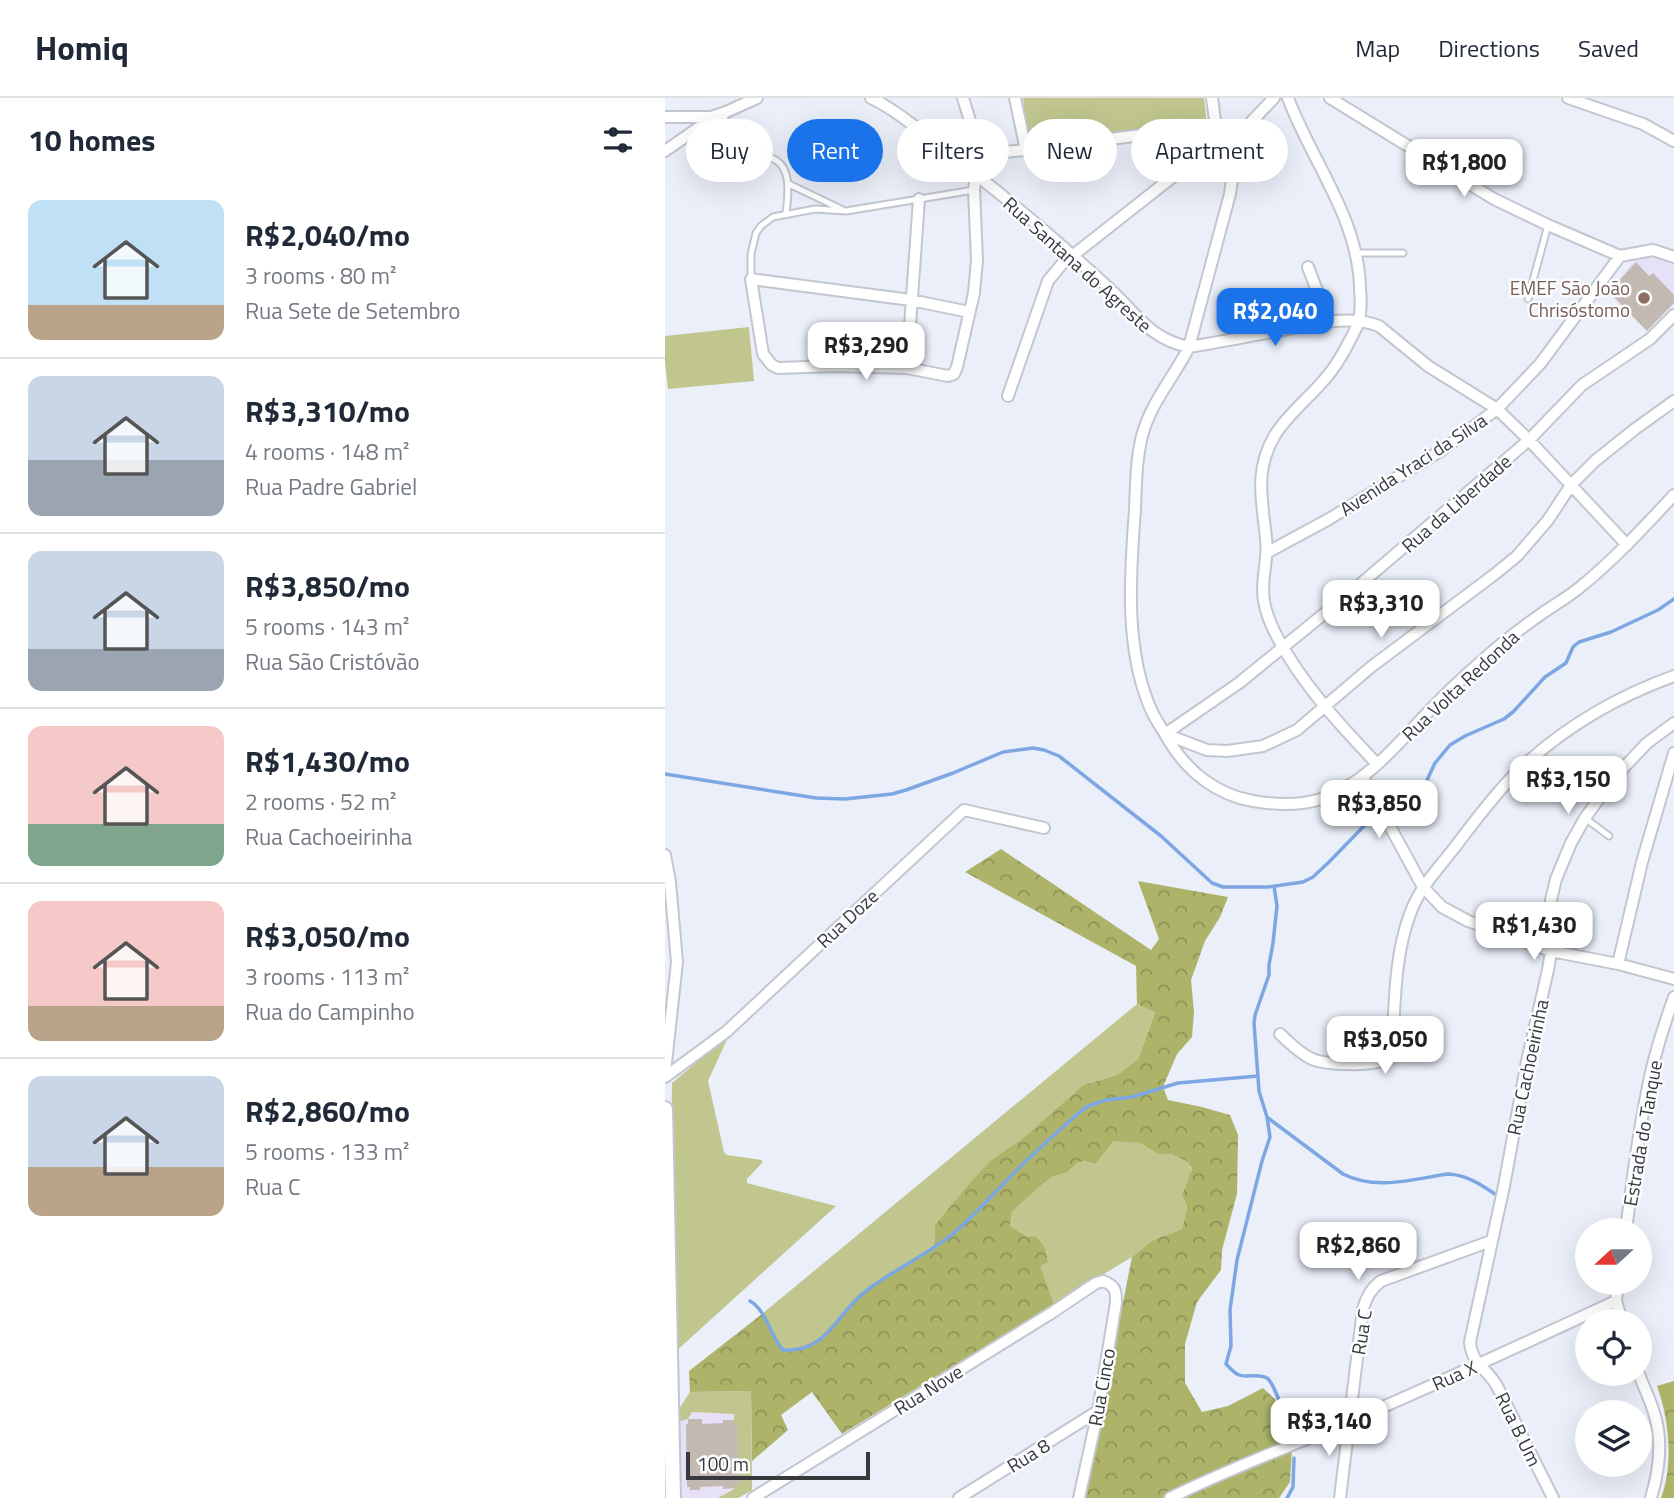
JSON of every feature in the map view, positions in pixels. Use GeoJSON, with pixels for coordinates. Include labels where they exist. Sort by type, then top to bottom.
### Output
{"type":"FeatureCollection","features":[{"type":"Feature","properties":{"kind":"street"},"geometry":{"type":"LineString","coordinates":[[726,98],[726,112]]}},
{"type":"Feature","properties":{"kind":"street"},"geometry":{"type":"LineString","coordinates":[[665,117],[711,117],[757,98]]}},
{"type":"Feature","properties":{"kind":"street","name":"Rua Santana do Agreste"},"geometry":{"type":"LineString","coordinates":[[871,98],[903,119]]}},
{"type":"Feature","properties":{"kind":"street"},"geometry":{"type":"LineString","coordinates":[[963,98],[969,119]]}},
{"type":"Feature","properties":{"kind":"street"},"geometry":{"type":"LineString","coordinates":[[1015,98],[1023,136]]}},
{"type":"Feature","properties":{"kind":"street"},"geometry":{"type":"LineString","coordinates":[[1212,98],[1215,119]]}},
{"type":"Feature","properties":{"kind":"street"},"geometry":{"type":"LineString","coordinates":[[1254,119],[1274,98]]}},
{"type":"Feature","properties":{"kind":"street"},"geometry":{"type":"LineString","coordinates":[[1288,98],[1342,210],[1353,240],[1360,270],[1359,321],[1341,357],[1325,379],[1283,424],[1264,458],[1261,482],[1268,552],[1263,600],[1283,648],[1309,688],[1377,764]]}},
{"type":"Feature","properties":{"kind":"street"},"geometry":{"type":"LineString","coordinates":[[1330,98],[1494,199],[1548,225],[1620,257],[1653,250],[1674,257]]}},
{"type":"Feature","properties":{"kind":"street"},"geometry":{"type":"LineString","coordinates":[[1568,98],[1643,124],[1674,141]]}},
{"type":"Feature","properties":{"kind":"street"},"geometry":{"type":"LineString","coordinates":[[665,151],[711,117]]}},
{"type":"Feature","properties":{"kind":"street"},"geometry":{"type":"LineString","coordinates":[[969,312],[911,300],[751,279],[764,354],[772,365],[778,368],[907,368],[948,376],[954,374],[974,293],[977,261],[974,182]]}},
{"type":"Feature","properties":{"kind":"street","name":"Rua Santana do Agreste"},"geometry":{"type":"LineString","coordinates":[[986,182],[1073,256],[1151,331],[1161,338],[1189,347]]}},
{"type":"Feature","properties":{"kind":"street"},"geometry":{"type":"LineString","coordinates":[[1008,396],[1048,281],[1062,264],[1166,182]]}},
{"type":"Feature","properties":{"kind":"street","name":"Rua Volta Redonda"},"geometry":{"type":"LineString","coordinates":[[1231,182],[1189,347],[1155,402],[1142,436],[1131,553],[1132,621],[1147,699],[1181,758],[1204,781],[1230,796],[1269,804],[1291,804],[1322,798],[1363,777],[1488,655],[1518,630],[1577,590],[1627,545],[1674,495]]}},
{"type":"Feature","properties":{"kind":"street"},"geometry":{"type":"LineString","coordinates":[[907,368],[919,198]]}},
{"type":"Feature","properties":{"kind":"street","name":"Avenida Yraci da Silva"},"geometry":{"type":"LineString","coordinates":[[1268,552],[1318,526],[1442,450],[1497,409],[1540,364],[1620,257]]}},
{"type":"Feature","properties":{"kind":"street"},"geometry":{"type":"LineString","coordinates":[[1308,267],[1329,322]]}},
{"type":"Feature","properties":{"kind":"street","name":"Rua da Liberdade"},"geometry":{"type":"LineString","coordinates":[[1165,734],[1239,684],[1400,552],[1529,440],[1582,385],[1650,339],[1674,315]]}},
{"type":"Feature","properties":{"kind":"street"},"geometry":{"type":"LineString","coordinates":[[1189,347],[1329,322],[1359,321],[1379,326],[1429,366],[1497,409],[1627,545]]}},
{"type":"Feature","properties":{"kind":"street"},"geometry":{"type":"LineString","coordinates":[[1165,734],[1207,750],[1244,750],[1263,746],[1297,730],[1371,667],[1517,556],[1548,520],[1571,485],[1595,461],[1674,401]]}},
{"type":"Feature","properties":{"kind":"street"},"geometry":{"type":"LineString","coordinates":[[1280,1034],[1298,1052],[1313,1060],[1345,1065],[1388,1058],[1392,1051],[1398,959],[1410,913],[1423,887],[1483,810],[1525,765],[1607,705],[1674,676]]}},
{"type":"Feature","properties":{"kind":"street","name":"Rua Cachoeirinha"},"geometry":{"type":"LineString","coordinates":[[1478,1364],[1473,1358],[1470,1342],[1548,970],[1551,951],[1551,900],[1556,878],[1585,818],[1627,762],[1674,723]]}},
{"type":"Feature","properties":{"kind":"street"},"geometry":{"type":"LineString","coordinates":[[1618,964],[1642,862],[1674,753]]}},
{"type":"Feature","properties":{"kind":"street"},"geometry":{"type":"LineString","coordinates":[[1363,777],[1423,887],[1442,907],[1551,951],[1618,964],[1674,979]]}},
{"type":"Feature","properties":{"kind":"street","name":"Rua Doze"},"geometry":{"type":"LineString","coordinates":[[665,1077],[726,1031],[964,810],[1044,828]]}},
{"type":"Feature","properties":{"kind":"street"},"geometry":{"type":"LineString","coordinates":[[665,855],[677,962],[665,1072]]}},
{"type":"Feature","properties":{"kind":"street","name":"Estrada do Tanque"},"geometry":{"type":"LineString","coordinates":[[1628,1218],[1652,1068],[1674,997]]}},
{"type":"Feature","properties":{"kind":"street"},"geometry":{"type":"LineString","coordinates":[[665,1109],[673,1498]]}},
{"type":"Feature","properties":{"kind":"street","name":"Rua C"},"geometry":{"type":"LineString","coordinates":[[1340,1498],[1363,1309],[1367,1297],[1381,1281],[1492,1241]]}},
{"type":"Feature","properties":{"kind":"street","name":"Rua Cinco"},"geometry":{"type":"LineString","coordinates":[[1079,1498],[1098,1411],[1116,1303],[1116,1292],[1111,1284],[1103,1281]]}},
{"type":"Feature","properties":{"kind":"street","name":"Rua Nove"},"geometry":{"type":"LineString","coordinates":[[753,1498],[1103,1281]]}},
{"type":"Feature","properties":{"kind":"street"},"geometry":{"type":"LineString","coordinates":[[1617,1295],[1618,1309]]}},
{"type":"Feature","properties":{"kind":"street","name":"Rua X"},"geometry":{"type":"LineString","coordinates":[[1170,1498],[1206,1480],[1349,1422],[1616,1301]]}},
{"type":"Feature","properties":{"kind":"street","name":"Rua B Um"},"geometry":{"type":"LineString","coordinates":[[1478,1364],[1493,1378],[1553,1498]]}},
{"type":"Feature","properties":{"kind":"street"},"geometry":{"type":"LineString","coordinates":[[1644,1386],[1655,1416],[1660,1446],[1651,1498]]}},
{"type":"Feature","properties":{"kind":"street","name":"Rua 8"},"geometry":{"type":"LineString","coordinates":[[959,1498],[1098,1411]]}},
{"type":"Feature","properties":{"kind":"lane"},"geometry":{"type":"LineString","coordinates":[[726,112],[723,118],[725,128],[739,153],[748,157],[775,160],[782,167],[789,184],[786,213]]}},
{"type":"Feature","properties":{"kind":"lane"},"geometry":{"type":"LineString","coordinates":[[789,184],[846,211]]}},
{"type":"Feature","properties":{"kind":"lane"},"geometry":{"type":"LineString","coordinates":[[751,279],[751,254],[755,233],[773,216],[815,209],[846,211],[974,190]]}},
{"type":"Feature","properties":{"kind":"lane"},"geometry":{"type":"LineString","coordinates":[[1528,299],[1548,225]]}},
{"type":"Feature","properties":{"kind":"lane"},"geometry":{"type":"LineString","coordinates":[[1356,253],[1403,253]]}},
{"type":"Feature","properties":{"kind":"lane"},"geometry":{"type":"LineString","coordinates":[[1585,818],[1609,836]]}},
{"type":"Feature","properties":{"kind":"shaded area","name":"EMEF São João Chrisóstomo"},"geometry":{"type":"Polygon","coordinates":[[[1642,257],[1660,259],[1674,266],[1674,304],[1646,331],[1607,292],[1634,261],[1642,257]]]}},
{"type":"Feature","properties":{"kind":"shaded area"},"geometry":{"type":"Polygon","coordinates":[[[751,1391],[752,1490],[738,1498],[680,1498],[679,1409],[690,1392],[751,1391]]]}},
{"type":"Feature","properties":{"kind":"green space"},"geometry":{"type":"Polygon","coordinates":[[[1023,98],[1204,98],[1206,119],[1131,119],[1131,134],[1117,136],[1117,119],[1025,119],[1023,98]]]}},
{"type":"Feature","properties":{"kind":"green space"},"geometry":{"type":"Polygon","coordinates":[[[749,327],[754,381],[668,389],[665,336],[749,327]]]}},
{"type":"Feature","properties":{"kind":"green space"},"geometry":{"type":"Polygon","coordinates":[[[1001,849],[1151,950],[1159,939],[1138,881],[1228,897],[1220,917],[1205,941],[1191,980],[1194,1012],[1192,1037],[1177,1054],[1163,1087],[1168,1100],[1230,1115],[1238,1135],[1237,1194],[1222,1250],[1221,1270],[1197,1302],[1185,1344],[1185,1383],[1202,1412],[1228,1406],[1263,1388],[1282,1406],[1292,1448],[1290,1482],[1279,1498],[1084,1498],[1132,1257],[1153,1240],[1182,1229],[1187,1207],[1182,1195],[1192,1169],[1186,1161],[1171,1154],[1158,1154],[1140,1143],[1113,1141],[1096,1164],[1084,1161],[1077,1163],[1067,1173],[1055,1175],[1012,1212],[1010,1226],[1028,1237],[1035,1236],[1044,1246],[1048,1262],[1040,1266],[1054,1304],[842,1434],[812,1392],[781,1415],[788,1430],[752,1461],[751,1391],[690,1392],[689,1371],[762,1314],[778,1345],[784,1350],[799,1349],[821,1338],[865,1292],[934,1247],[935,1225],[991,1160],[1023,1138],[1083,1085],[1117,1075],[1138,1059],[1155,1012],[1137,1004],[1136,966],[965,872],[1001,849]]]}},
{"type":"Feature","properties":{"kind":"green space"},"geometry":{"type":"Polygon","coordinates":[[[1137,1004],[1155,1011],[1138,1059],[1117,1075],[1083,1085],[1023,1138],[991,1160],[935,1225],[934,1247],[865,1292],[821,1338],[798,1349],[783,1350],[778,1345],[762,1314],[1137,1004]]]}},
{"type":"Feature","properties":{"kind":"green space"},"geometry":{"type":"Polygon","coordinates":[[[729,1035],[708,1081],[724,1152],[727,1155],[762,1160],[747,1179],[747,1183],[836,1206],[674,1353],[672,1083],[729,1035]]]}},
{"type":"Feature","properties":{"kind":"green space"},"geometry":{"type":"Polygon","coordinates":[[[1113,1140],[1140,1143],[1158,1154],[1171,1154],[1186,1161],[1192,1170],[1182,1195],[1187,1207],[1182,1229],[1153,1240],[1132,1257],[1054,1304],[1028,1237],[1010,1226],[1012,1212],[1055,1175],[1067,1173],[1077,1163],[1084,1161],[1096,1164],[1113,1140]]]}},
{"type":"Feature","properties":{"kind":"green space"},"geometry":{"type":"Polygon","coordinates":[[[1674,1381],[1674,1498],[1661,1498],[1669,1456],[1665,1413],[1657,1386],[1674,1381]]]}},
{"type":"Feature","properties":{"kind":"green space"},"geometry":{"type":"Polygon","coordinates":[[[751,1391],[752,1490],[738,1498],[718,1498],[739,1485],[737,1425],[734,1425],[734,1414],[692,1412],[688,1419],[679,1421],[679,1409],[690,1392],[751,1391]]]}},
{"type":"Feature","properties":{"kind":"building","name":"EMEF São João Chrisóstomo"},"geometry":{"type":"Polygon","coordinates":[[[1636,262],[1649,276],[1653,273],[1674,295],[1674,303],[1647,331],[1609,292],[1636,262]]]}},
{"type":"Feature","properties":{"kind":"building"},"geometry":{"type":"Polygon","coordinates":[[[688,1419],[702,1419],[702,1424],[734,1420],[734,1425],[737,1425],[739,1486],[723,1489],[723,1486],[700,1487],[700,1490],[690,1490],[690,1487],[687,1487],[688,1419]]]}},
{"type":"Feature","properties":{"kind":"waterway"},"geometry":{"type":"LineString","coordinates":[[1389,816],[1405,813],[1412,808],[1435,763],[1450,745],[1513,712],[1545,677],[1566,663],[1573,647],[1579,642],[1611,632],[1658,610],[1674,599]]}},
{"type":"Feature","properties":{"kind":"waterway"},"geometry":{"type":"LineString","coordinates":[[665,774],[816,798],[845,799],[906,790],[1003,752],[1033,748],[1044,750],[1059,756],[1161,836],[1212,883],[1223,887],[1268,887],[1303,882],[1313,877],[1366,824],[1381,818]]}},
{"type":"Feature","properties":{"kind":"waterway"},"geometry":{"type":"LineString","coordinates":[[1274,886],[1277,906],[1269,975],[1254,1023],[1259,1091],[1270,1137],[1237,1260],[1230,1310],[1231,1346],[1226,1364],[1239,1375],[1267,1378],[1277,1395],[1289,1431]]}},
{"type":"Feature","properties":{"kind":"waterway"},"geometry":{"type":"LineString","coordinates":[[750,1301],[761,1311],[783,1350],[811,1345],[830,1330],[866,1291],[955,1232],[1026,1161],[1088,1106],[1106,1100],[1132,1097],[1178,1083],[1258,1076]]}},
{"type":"Feature","properties":{"kind":"waterway"},"geometry":{"type":"LineString","coordinates":[[1268,1118],[1343,1174],[1356,1179],[1381,1183],[1448,1174],[1467,1178],[1495,1194]]}},
{"type":"Feature","properties":{"kind":"waterway"},"geometry":{"type":"LineString","coordinates":[[1287,1498],[1293,1487],[1294,1458]]}},
{"type":"Feature","properties":{"kind":"place","name":"EMEF São João Chrisóstomo"},"geometry":{"type":"Point","coordinates":[1644,298]}}]}
